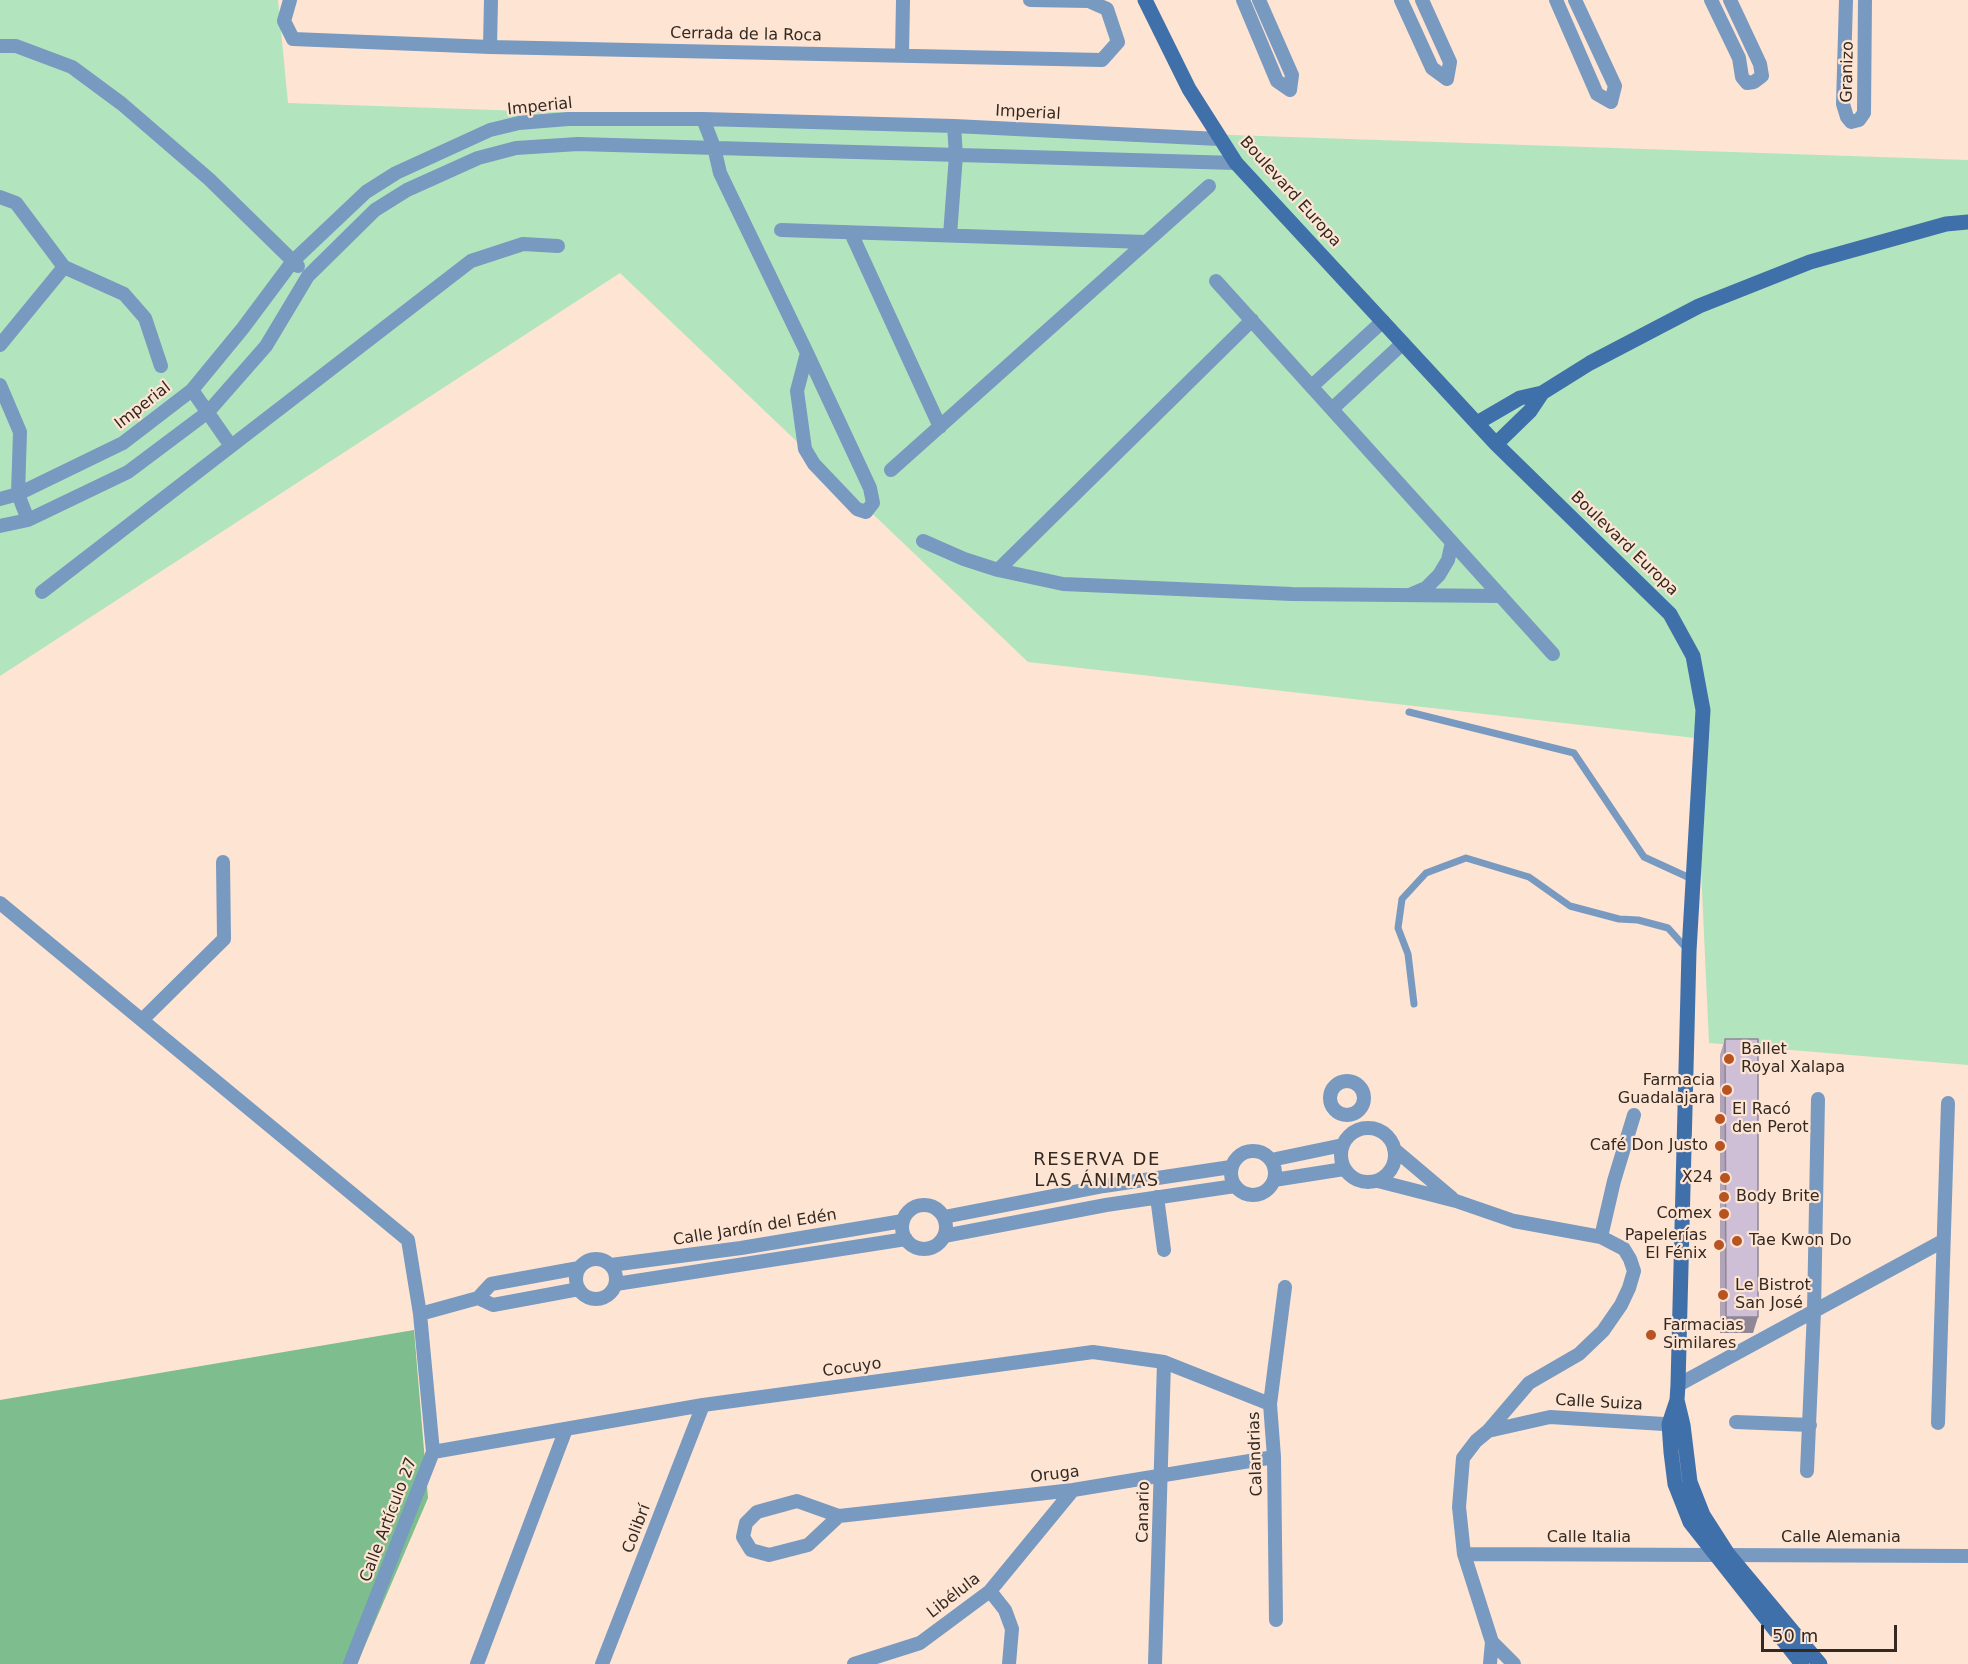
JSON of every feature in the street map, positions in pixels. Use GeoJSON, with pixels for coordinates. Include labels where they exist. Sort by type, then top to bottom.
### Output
{"type":"FeatureCollection","features":[{"type":"Feature","properties":{"kind":"main road","name":"Boulevard Europa"},"geometry":{"type":"LineString","coordinates":[[1145,0],[1189,89],[1236,163],[1496,444],[1670,615],[1693,656],[1703,710],[1689,951],[1676,1425],[1690,1482],[1721,1554],[1802,1664]]}},
{"type":"Feature","properties":{"kind":"main road"},"geometry":{"type":"LineString","coordinates":[[1477,423],[1520,398],[1542,393],[1590,363],[1699,306],[1810,262],[1946,224],[1968,222]]}},
{"type":"Feature","properties":{"kind":"main road"},"geometry":{"type":"LineString","coordinates":[[1496,444],[1530,411],[1542,393]]}},
{"type":"Feature","properties":{"kind":"main road","name":"Boulevard Europa"},"geometry":{"type":"LineString","coordinates":[[1721,1554],[1820,1664]]}},
{"type":"Feature","properties":{"kind":"street","name":"Cerrada de la Roca"},"geometry":{"type":"LineString","coordinates":[[290,0],[284,21],[294,39],[490,47],[1102,60],[1118,42],[1107,9],[1089,1],[1030,0]]}},
{"type":"Feature","properties":{"kind":"street"},"geometry":{"type":"LineString","coordinates":[[490,47],[491,0]]}},
{"type":"Feature","properties":{"kind":"street"},"geometry":{"type":"LineString","coordinates":[[902,55],[903,0]]}},
{"type":"Feature","properties":{"kind":"street"},"geometry":{"type":"LineString","coordinates":[[1243,0],[1277,81],[1290,90],[1292,75],[1259,0]]}},
{"type":"Feature","properties":{"kind":"street"},"geometry":{"type":"LineString","coordinates":[[1401,0],[1432,68],[1447,79],[1450,62],[1422,0]]}},
{"type":"Feature","properties":{"kind":"street"},"geometry":{"type":"LineString","coordinates":[[1556,0],[1597,94],[1611,102],[1615,86],[1575,0]]}},
{"type":"Feature","properties":{"kind":"street"},"geometry":{"type":"LineString","coordinates":[[1711,0],[1739,58],[1742,77],[1747,83],[1755,82],[1761,76],[1760,64],[1730,0]]}},
{"type":"Feature","properties":{"kind":"street","name":"Granizo"},"geometry":{"type":"LineString","coordinates":[[1846,0],[1843,104],[1851,122],[1859,120],[1864,113],[1865,0]]}},
{"type":"Feature","properties":{"kind":"street"},"geometry":{"type":"LineString","coordinates":[[0,46],[16,46],[72,67],[122,104],[209,179],[308,276]]}},
{"type":"Feature","properties":{"kind":"street","name":"Imperial"},"geometry":{"type":"LineString","coordinates":[[0,500],[18,495],[123,443],[192,390],[243,328],[293,261],[366,192],[396,173],[490,130],[519,123],[568,119],[703,119],[954,126],[1219,139]]}},
{"type":"Feature","properties":{"kind":"street"},"geometry":{"type":"LineString","coordinates":[[703,119],[714,147],[720,173],[807,353],[870,488],[873,503],[867,512],[857,508],[814,464],[805,449],[797,391],[807,353]]}},
{"type":"Feature","properties":{"kind":"street"},"geometry":{"type":"LineString","coordinates":[[950,234],[956,155],[954,126]]}},
{"type":"Feature","properties":{"kind":"street"},"geometry":{"type":"LineString","coordinates":[[0,526],[28,520],[128,472],[208,412],[266,346],[308,276],[375,210],[407,190],[478,158],[516,148],[578,144],[1236,163]]}},
{"type":"Feature","properties":{"kind":"street"},"geometry":{"type":"LineString","coordinates":[[891,470],[1209,186]]}},
{"type":"Feature","properties":{"kind":"street"},"geometry":{"type":"LineString","coordinates":[[0,197],[16,203],[64,267],[124,294],[145,318],[161,366]]}},
{"type":"Feature","properties":{"kind":"street"},"geometry":{"type":"LineString","coordinates":[[782,230],[1146,242]]}},
{"type":"Feature","properties":{"kind":"street"},"geometry":{"type":"LineString","coordinates":[[851,233],[940,427]]}},
{"type":"Feature","properties":{"kind":"street"},"geometry":{"type":"LineString","coordinates":[[42,592],[471,261],[523,244],[558,246]]}},
{"type":"Feature","properties":{"kind":"street"},"geometry":{"type":"LineString","coordinates":[[0,345],[64,267]]}},
{"type":"Feature","properties":{"kind":"street"},"geometry":{"type":"LineString","coordinates":[[1216,281],[1553,654]]}},
{"type":"Feature","properties":{"kind":"street"},"geometry":{"type":"LineString","coordinates":[[998,570],[1252,320]]}},
{"type":"Feature","properties":{"kind":"street"},"geometry":{"type":"LineString","coordinates":[[1312,386],[1383,321]]}},
{"type":"Feature","properties":{"kind":"street"},"geometry":{"type":"LineString","coordinates":[[1332,409],[1403,343]]}},
{"type":"Feature","properties":{"kind":"street"},"geometry":{"type":"LineString","coordinates":[[0,385],[20,432],[18,495],[28,520]]}},
{"type":"Feature","properties":{"kind":"street"},"geometry":{"type":"LineString","coordinates":[[192,390],[231,446]]}},
{"type":"Feature","properties":{"kind":"street"},"geometry":{"type":"LineString","coordinates":[[923,541],[964,559],[998,570],[1063,584],[1293,594],[1501,596]]}},
{"type":"Feature","properties":{"kind":"street"},"geometry":{"type":"LineString","coordinates":[[1410,595],[1426,588],[1439,575],[1448,560],[1452,542]]}},
{"type":"Feature","properties":{"kind":"street"},"geometry":{"type":"LineString","coordinates":[[0,903],[142,1020],[224,939],[223,862]]}},
{"type":"Feature","properties":{"kind":"street","name":"Calle Artículo 27"},"geometry":{"type":"LineString","coordinates":[[142,1020],[408,1240],[420,1314],[433,1452],[350,1664]]}},
{"type":"Feature","properties":{"kind":"street"},"geometry":{"type":"LineString","coordinates":[[1807,1472],[1814,1311],[1818,1099]]}},
{"type":"Feature","properties":{"kind":"street"},"geometry":{"type":"LineString","coordinates":[[1938,1423],[1948,1103]]}},
{"type":"Feature","properties":{"kind":"street"},"geometry":{"type":"LineString","coordinates":[[1601,1237],[1614,1181],[1634,1115]]}},
{"type":"Feature","properties":{"kind":"street"},"geometry":{"type":"LineString","coordinates":[[1348,1116],[1355,1131]]}},
{"type":"Feature","properties":{"kind":"street"},"geometry":{"type":"LineString","coordinates":[[1456,1201],[1394,1149],[1386,1135],[1379,1131],[1371,1128],[1355,1131],[1343,1145],[1341,1154],[1344,1169],[1360,1181],[1378,1181],[1456,1201],[1514,1221],[1601,1237],[1624,1250],[1634,1271],[1621,1305],[1603,1331],[1579,1354],[1529,1383],[1463,1458],[1459,1507],[1464,1554],[1492,1642],[1490,1664]]}},
{"type":"Feature","properties":{"kind":"street"},"geometry":{"type":"LineString","coordinates":[[1271,1160],[1343,1145]]}},
{"type":"Feature","properties":{"kind":"street"},"geometry":{"type":"LineString","coordinates":[[1378,1181],[1390,1171],[1394,1164],[1394,1149]]}},
{"type":"Feature","properties":{"kind":"street"},"geometry":{"type":"LineString","coordinates":[[1260,1151],[1271,1160],[1275,1174],[1274,1180],[1266,1191],[1259,1194],[1246,1194],[1235,1186],[1230,1174],[1238,1155],[1260,1151]]}},
{"type":"Feature","properties":{"kind":"street"},"geometry":{"type":"LineString","coordinates":[[944,1217],[1104,1186],[1231,1167]]}},
{"type":"Feature","properties":{"kind":"street"},"geometry":{"type":"LineString","coordinates":[[1274,1180],[1344,1169]]}},
{"type":"Feature","properties":{"kind":"street"},"geometry":{"type":"LineString","coordinates":[[1104,1186],[1106,1205]]}},
{"type":"Feature","properties":{"kind":"street"},"geometry":{"type":"LineString","coordinates":[[944,1236],[1106,1205],[1235,1186]]}},
{"type":"Feature","properties":{"kind":"street"},"geometry":{"type":"LineString","coordinates":[[1157,1197],[1164,1250]]}},
{"type":"Feature","properties":{"kind":"street"},"geometry":{"type":"LineString","coordinates":[[918,1206],[933,1207],[944,1217],[946,1229],[944,1236],[936,1246],[923,1249],[910,1244],[906,1239],[903,1221],[912,1209],[918,1206]]}},
{"type":"Feature","properties":{"kind":"street","name":"Calle Jardín del Edén"},"geometry":{"type":"LineString","coordinates":[[611,1265],[741,1248],[903,1221]]}},
{"type":"Feature","properties":{"kind":"street","name":"Calle Jardín del Edén"},"geometry":{"type":"LineString","coordinates":[[616,1284],[906,1239]]}},
{"type":"Feature","properties":{"kind":"street"},"geometry":{"type":"LineString","coordinates":[[1677,1393],[1814,1311],[1943,1241]]}},
{"type":"Feature","properties":{"kind":"street"},"geometry":{"type":"LineString","coordinates":[[741,1248],[742,1265]]}},
{"type":"Feature","properties":{"kind":"street"},"geometry":{"type":"LineString","coordinates":[[420,1314],[478,1298],[490,1284],[579,1268],[594,1258],[606,1261],[615,1271],[616,1284],[609,1295],[603,1298],[589,1298],[579,1289],[576,1279],[579,1268]]}},
{"type":"Feature","properties":{"kind":"street","name":"Calandrias"},"geometry":{"type":"LineString","coordinates":[[1276,1620],[1274,1457],[1270,1404],[1285,1287]]}},
{"type":"Feature","properties":{"kind":"street"},"geometry":{"type":"LineString","coordinates":[[478,1298],[493,1305],[579,1289]]}},
{"type":"Feature","properties":{"kind":"street","name":"Cocuyo"},"geometry":{"type":"LineString","coordinates":[[433,1452],[703,1406],[1093,1352],[1164,1362],[1270,1404]]}},
{"type":"Feature","properties":{"kind":"street","name":"Canario"},"geometry":{"type":"LineString","coordinates":[[1155,1664],[1164,1362]]}},
{"type":"Feature","properties":{"kind":"street","name":"Colibrí"},"geometry":{"type":"LineString","coordinates":[[602,1664],[703,1406]]}},
{"type":"Feature","properties":{"kind":"street","name":"Calle Suiza"},"geometry":{"type":"LineString","coordinates":[[1488,1431],[1550,1417],[1676,1425]]}},
{"type":"Feature","properties":{"kind":"street"},"geometry":{"type":"LineString","coordinates":[[1736,1422],[1810,1425]]}},
{"type":"Feature","properties":{"kind":"street"},"geometry":{"type":"LineString","coordinates":[[477,1664],[566,1429]]}},
{"type":"Feature","properties":{"kind":"street","name":"Oruga"},"geometry":{"type":"LineString","coordinates":[[839,1516],[1073,1490],[1274,1457]]}},
{"type":"Feature","properties":{"kind":"street","name":"Libélula"},"geometry":{"type":"LineString","coordinates":[[856,1664],[920,1643],[990,1590],[1073,1490]]}},
{"type":"Feature","properties":{"kind":"street"},"geometry":{"type":"LineString","coordinates":[[797,1502],[839,1516],[808,1545],[769,1556],[751,1550],[743,1537],[746,1523],[757,1512],[797,1502]]}},
{"type":"Feature","properties":{"kind":"street","name":"Calle Italia"},"geometry":{"type":"LineString","coordinates":[[1464,1554],[1721,1554]]}},
{"type":"Feature","properties":{"kind":"street","name":"Calle Alemania"},"geometry":{"type":"LineString","coordinates":[[1721,1554],[1968,1556]]}},
{"type":"Feature","properties":{"kind":"street"},"geometry":{"type":"LineString","coordinates":[[990,1590],[1005,1610],[1012,1629],[1009,1664]]}},
{"type":"Feature","properties":{"kind":"street"},"geometry":{"type":"LineString","coordinates":[[1492,1642],[1514,1664]]}},
{"type":"Feature","properties":{"kind":"lane"},"geometry":{"type":"LineString","coordinates":[[1409,711],[1574,753],[1644,857],[1693,879]]}},
{"type":"Feature","properties":{"kind":"lane"},"geometry":{"type":"LineString","coordinates":[[1414,1004],[1408,954],[1398,928],[1402,899],[1426,873],[1466,858],[1530,877],[1570,906],[1619,919],[1638,920],[1668,928],[1689,951]]}},
{"type":"Feature","properties":{"kind":"green space"},"geometry":{"type":"Polygon","coordinates":[[[0,0],[278,0],[288,103],[1968,160],[1968,1065],[1709,1043],[1695,738],[1028,662],[620,273],[0,676],[0,0]]]}},
{"type":"Feature","properties":{"kind":"green space"},"geometry":{"type":"Polygon","coordinates":[[[414,1330],[428,1498],[357,1664],[0,1664],[0,1400],[414,1330]]]}},
{"type":"Feature","properties":{"kind":"building"},"geometry":{"type":"Polygon","coordinates":[[[1725,1039],[1758,1039],[1758,1317],[1726,1317],[1725,1039]]]}},
{"type":"Feature","properties":{"kind":"place","name":"Ballet Royal Xalapa"},"geometry":{"type":"Point","coordinates":[1729,1059]}},
{"type":"Feature","properties":{"kind":"place","name":"Farmacia Guadalajara"},"geometry":{"type":"Point","coordinates":[1727,1090]}},
{"type":"Feature","properties":{"kind":"place","name":"El Racó den Perot"},"geometry":{"type":"Point","coordinates":[1720,1119]}},
{"type":"Feature","properties":{"kind":"place","name":"Café Don Justo"},"geometry":{"type":"Point","coordinates":[1720,1146]}},
{"type":"Feature","properties":{"kind":"place","name":"X24"},"geometry":{"type":"Point","coordinates":[1725,1178]}},
{"type":"Feature","properties":{"kind":"place","name":"Body Brite"},"geometry":{"type":"Point","coordinates":[1724,1197]}},
{"type":"Feature","properties":{"kind":"place","name":"Comex"},"geometry":{"type":"Point","coordinates":[1724,1214]}},
{"type":"Feature","properties":{"kind":"place","name":"Tae Kwon Do"},"geometry":{"type":"Point","coordinates":[1737,1241]}},
{"type":"Feature","properties":{"kind":"place","name":"Papelerías El Fénix"},"geometry":{"type":"Point","coordinates":[1719,1245]}},
{"type":"Feature","properties":{"kind":"place","name":"Le Bistrot San José"},"geometry":{"type":"Point","coordinates":[1723,1295]}},
{"type":"Feature","properties":{"kind":"place","name":"Farmacias Similares"},"geometry":{"type":"Point","coordinates":[1651,1335]}},
{"type":"Feature","properties":{"kind":"district","name":"RESERVA DE LAS ÁNIMAS"},"geometry":{"type":"Point","coordinates":[1097,1170]}}]}
